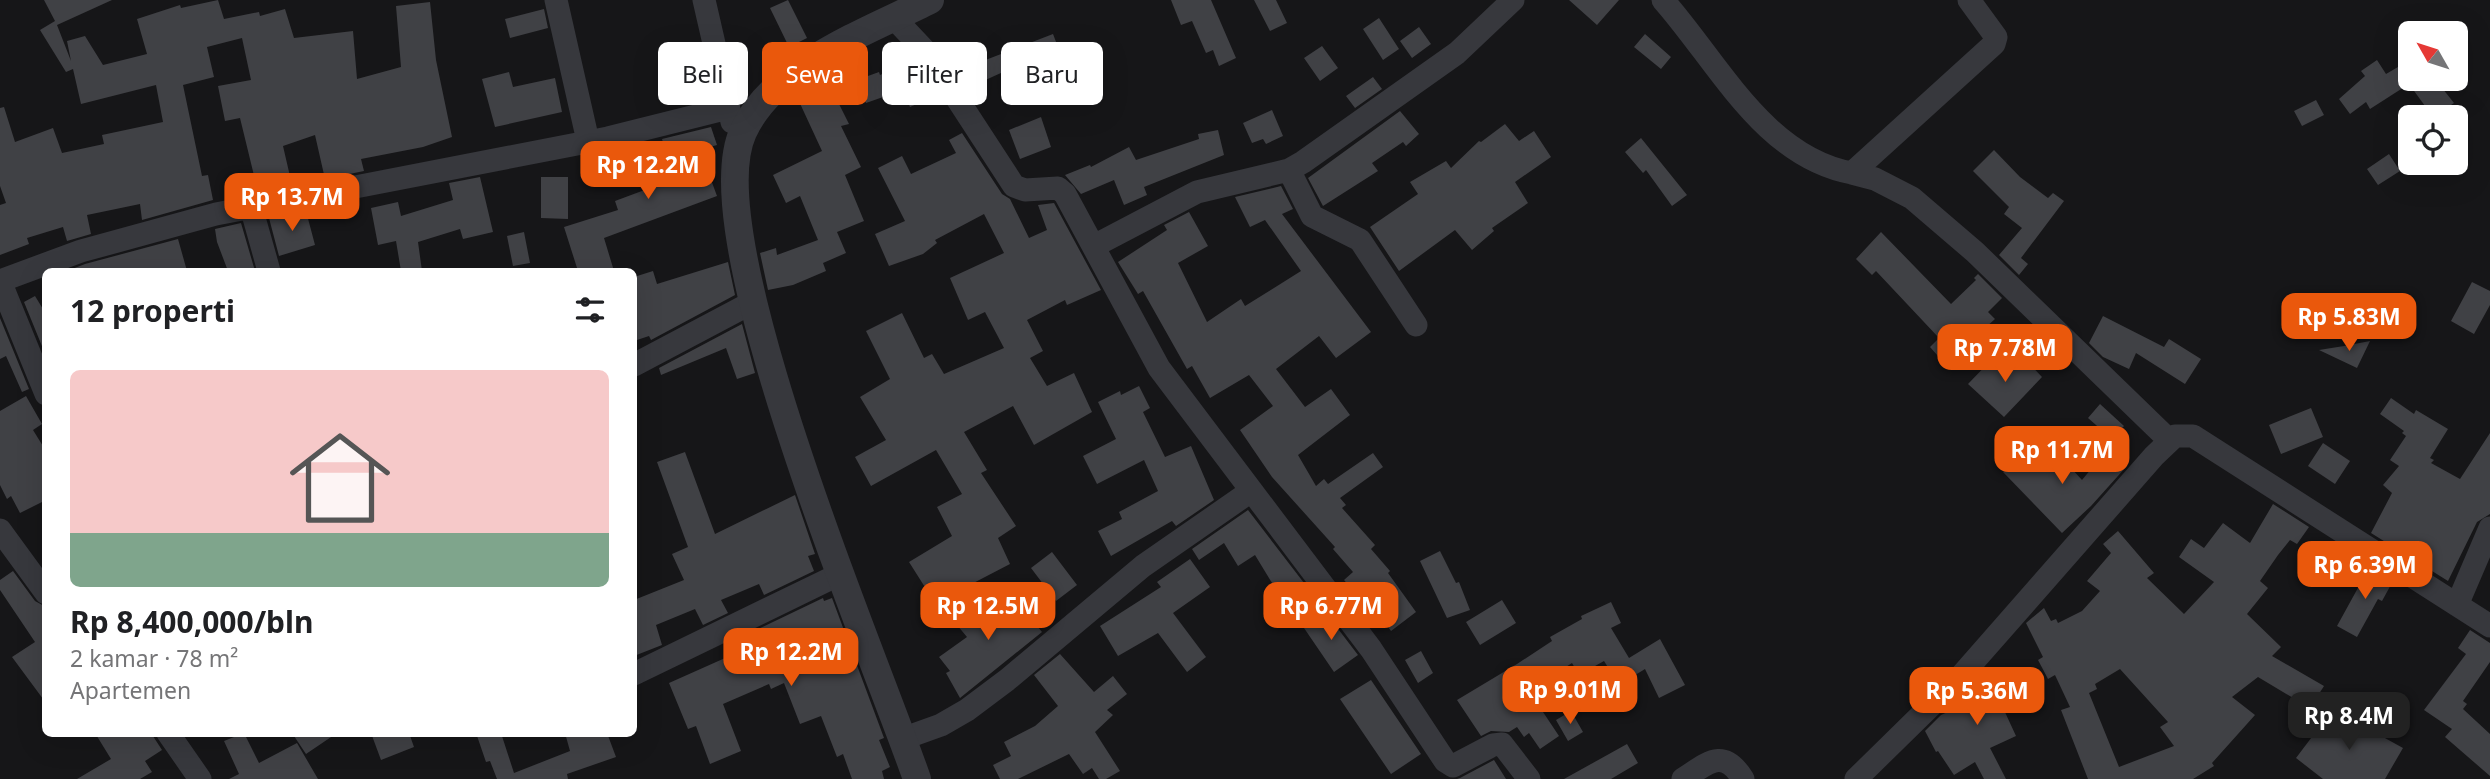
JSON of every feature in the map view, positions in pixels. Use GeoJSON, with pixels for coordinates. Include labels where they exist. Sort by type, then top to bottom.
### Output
{"type":"FeatureCollection","features":[{"type":"Feature","properties":{"kind":"street"},"geometry":{"type":"LineString","coordinates":[[556,0],[588,141]]}},
{"type":"Feature","properties":{"kind":"street"},"geometry":{"type":"LineString","coordinates":[[704,0],[738,145]]}},
{"type":"Feature","properties":{"kind":"street"},"geometry":{"type":"LineString","coordinates":[[917,779],[780,394],[753,302],[734,201],[738,145],[748,121],[792,75],[829,50],[898,11],[930,0]]}},
{"type":"Feature","properties":{"kind":"street"},"geometry":{"type":"LineString","coordinates":[[1094,246],[1197,192],[1289,170],[1457,52],[1513,0]]}},
{"type":"Feature","properties":{"kind":"street"},"geometry":{"type":"LineString","coordinates":[[1663,0],[1750,108],[1777,137],[1806,157],[1875,179],[1912,198],[1975,252],[2169,440]]}},
{"type":"Feature","properties":{"kind":"street"},"geometry":{"type":"LineString","coordinates":[[1852,173],[1994,44],[1994,31],[1969,0]]}},
{"type":"Feature","properties":{"kind":"street"},"geometry":{"type":"LineString","coordinates":[[898,11],[1014,186],[1025,190],[1058,188],[1065,194],[1159,368],[1371,649],[1446,761],[1453,766],[1493,745],[1502,744],[1529,779]]}},
{"type":"Feature","properties":{"kind":"street"},"geometry":{"type":"LineString","coordinates":[[42,384],[0,281],[81,251],[216,214],[588,141],[728,107]]}},
{"type":"Feature","properties":{"kind":"street"},"geometry":{"type":"LineString","coordinates":[[1289,170],[1312,216],[1360,240],[1416,325]]}},
{"type":"Feature","properties":{"kind":"street"},"geometry":{"type":"LineString","coordinates":[[251,207],[268,268]]}},
{"type":"Feature","properties":{"kind":"street"},"geometry":{"type":"LineString","coordinates":[[637,363],[753,302]]}},
{"type":"Feature","properties":{"kind":"street"},"geometry":{"type":"LineString","coordinates":[[1856,779],[1960,677],[2169,440],[2183,435],[2193,436],[2490,626]]}},
{"type":"Feature","properties":{"kind":"street"},"geometry":{"type":"LineString","coordinates":[[902,739],[942,725],[967,710],[1007,680],[1143,566],[1251,491]]}},
{"type":"Feature","properties":{"kind":"street"},"geometry":{"type":"LineString","coordinates":[[2457,605],[2490,528]]}},
{"type":"Feature","properties":{"kind":"street"},"geometry":{"type":"LineString","coordinates":[[0,530],[42,588]]}},
{"type":"Feature","properties":{"kind":"street"},"geometry":{"type":"LineString","coordinates":[[637,673],[842,573]]}},
{"type":"Feature","properties":{"kind":"street"},"geometry":{"type":"LineString","coordinates":[[171,737],[200,779]]}},
{"type":"Feature","properties":{"kind":"street"},"geometry":{"type":"LineString","coordinates":[[1683,779],[1711,761],[1724,760],[1735,767],[1743,779]]}},
{"type":"Feature","properties":{"kind":"building"},"geometry":{"type":"Polygon","coordinates":[[[44,0],[112,0],[57,25],[71,61],[67,41],[85,36],[103,65],[147,54],[137,19],[180,5],[181,8],[218,0],[224,19],[259,12],[260,16],[285,9],[294,38],[353,31],[357,79],[401,67],[396,6],[430,2],[436,60],[452,137],[423,147],[361,159],[364,171],[325,179],[315,135],[283,146],[292,185],[258,192],[240,118],[225,121],[218,86],[251,80],[242,38],[207,47],[214,77],[183,85],[202,176],[208,175],[213,200],[142,220],[140,204],[87,215],[91,234],[67,241],[63,227],[27,238],[29,244],[0,255],[0,205],[6,203],[0,186],[0,108],[4,107],[15,142],[53,128],[62,153],[104,144],[102,135],[163,122],[156,85],[81,104],[73,69],[66,72],[40,30],[55,21],[44,0]]]}},
{"type":"Feature","properties":{"kind":"building"},"geometry":{"type":"Polygon","coordinates":[[[788,0],[807,38],[799,42],[787,42],[770,8],[788,0]]]}},
{"type":"Feature","properties":{"kind":"building"},"geometry":{"type":"Polygon","coordinates":[[[1171,0],[1211,0],[1236,58],[1219,66],[1213,50],[1206,53],[1192,21],[1181,25],[1171,0]]]}},
{"type":"Feature","properties":{"kind":"building"},"geometry":{"type":"Polygon","coordinates":[[[1254,0],[1276,0],[1287,23],[1270,31],[1254,0]]]}},
{"type":"Feature","properties":{"kind":"building"},"geometry":{"type":"Polygon","coordinates":[[[1569,0],[1619,0],[1597,25],[1569,0]]]}},
{"type":"Feature","properties":{"kind":"building"},"geometry":{"type":"Polygon","coordinates":[[[544,9],[548,28],[510,38],[505,19],[544,9]]]}},
{"type":"Feature","properties":{"kind":"building"},"geometry":{"type":"Polygon","coordinates":[[[1379,18],[1399,49],[1383,60],[1363,29],[1379,18]]]}},
{"type":"Feature","properties":{"kind":"building"},"geometry":{"type":"Polygon","coordinates":[[[1419,27],[1431,44],[1412,58],[1400,41],[1419,27]]]}},
{"type":"Feature","properties":{"kind":"building"},"geometry":{"type":"Polygon","coordinates":[[[1053,34],[1056,42],[1032,42],[1053,34]]]}},
{"type":"Feature","properties":{"kind":"building"},"geometry":{"type":"Polygon","coordinates":[[[1645,34],[1671,57],[1661,69],[1634,47],[1645,34]]]}},
{"type":"Feature","properties":{"kind":"building"},"geometry":{"type":"Polygon","coordinates":[[[1322,46],[1338,68],[1320,81],[1304,58],[1322,46]]]}},
{"type":"Feature","properties":{"kind":"building"},"geometry":{"type":"Polygon","coordinates":[[[1001,54],[1001,73],[987,79],[987,59],[1001,54]]]}},
{"type":"Feature","properties":{"kind":"building"},"geometry":{"type":"Polygon","coordinates":[[[2377,60],[2386,74],[2398,67],[2398,91],[2370,109],[2366,102],[2350,114],[2339,99],[2365,76],[2361,71],[2377,60]]]}},
{"type":"Feature","properties":{"kind":"building"},"geometry":{"type":"Polygon","coordinates":[[[509,72],[513,87],[555,78],[562,112],[495,127],[482,79],[509,72]]]}},
{"type":"Feature","properties":{"kind":"building"},"geometry":{"type":"Polygon","coordinates":[[[879,72],[882,74],[882,97],[868,102],[868,76],[879,72]]]}},
{"type":"Feature","properties":{"kind":"building"},"geometry":{"type":"Polygon","coordinates":[[[1373,77],[1382,89],[1355,108],[1346,96],[1373,77]]]}},
{"type":"Feature","properties":{"kind":"building"},"geometry":{"type":"Polygon","coordinates":[[[2414,91],[2444,91],[2454,103],[2451,105],[2424,105],[2414,91]]]}},
{"type":"Feature","properties":{"kind":"building"},"geometry":{"type":"Polygon","coordinates":[[[2316,100],[2324,115],[2302,126],[2294,111],[2316,100]]]}},
{"type":"Feature","properties":{"kind":"building"},"geometry":{"type":"Polygon","coordinates":[[[801,105],[840,105],[849,124],[841,126],[861,167],[845,175],[864,221],[837,232],[846,253],[823,263],[826,271],[793,285],[768,290],[760,253],[776,248],[777,255],[818,240],[800,196],[786,203],[773,175],[822,151],[801,105]]]}},
{"type":"Feature","properties":{"kind":"building"},"geometry":{"type":"Polygon","coordinates":[[[1272,110],[1283,136],[1266,144],[1263,139],[1252,143],[1243,123],[1272,110]]]}},
{"type":"Feature","properties":{"kind":"building"},"geometry":{"type":"Polygon","coordinates":[[[1400,111],[1419,134],[1406,146],[1403,142],[1372,163],[1378,171],[1323,206],[1308,178],[1400,111]]]}},
{"type":"Feature","properties":{"kind":"building"},"geometry":{"type":"Polygon","coordinates":[[[1041,117],[1051,147],[1020,159],[1009,130],[1041,117]]]}},
{"type":"Feature","properties":{"kind":"building"},"geometry":{"type":"Polygon","coordinates":[[[1505,124],[1519,141],[1534,131],[1551,157],[1515,182],[1528,203],[1492,228],[1494,231],[1472,250],[1455,230],[1399,271],[1370,227],[1418,194],[1410,182],[1446,161],[1451,168],[1479,141],[1505,124]]]}},
{"type":"Feature","properties":{"kind":"building"},"geometry":{"type":"Polygon","coordinates":[[[711,127],[717,145],[700,150],[717,196],[604,238],[613,268],[577,268],[564,227],[618,210],[615,201],[674,179],[662,139],[711,127]]]}},
{"type":"Feature","properties":{"kind":"building"},"geometry":{"type":"Polygon","coordinates":[[[1218,130],[1224,155],[1144,187],[1147,195],[1124,205],[1114,180],[1081,194],[1065,175],[1090,165],[1091,167],[1129,147],[1136,160],[1199,139],[1198,134],[1218,130]]]}},
{"type":"Feature","properties":{"kind":"building"},"geometry":{"type":"Polygon","coordinates":[[[962,133],[1002,194],[1010,199],[1029,238],[1047,230],[1038,205],[1054,203],[1101,290],[1067,305],[1065,300],[1027,320],[1043,351],[1030,358],[1047,386],[1074,373],[1092,412],[1034,445],[1013,406],[964,432],[987,470],[981,473],[1016,526],[998,538],[1010,564],[935,603],[909,562],[952,536],[937,507],[962,494],[936,450],[871,486],[855,457],[886,440],[860,397],[890,379],[866,331],[902,313],[924,358],[932,354],[944,374],[1004,348],[985,312],[968,320],[950,278],[1004,253],[984,214],[935,240],[937,243],[923,254],[889,266],[875,234],[905,221],[878,168],[902,156],[911,174],[956,153],[949,140],[962,133]]]}},
{"type":"Feature","properties":{"kind":"building"},"geometry":{"type":"Polygon","coordinates":[[[1641,138],[1687,195],[1672,206],[1646,170],[1643,173],[1625,152],[1641,138]]]}},
{"type":"Feature","properties":{"kind":"building"},"geometry":{"type":"Polygon","coordinates":[[[1994,150],[2020,177],[2048,198],[2053,193],[2064,201],[2021,258],[2028,264],[2019,275],[1999,255],[2022,228],[2004,214],[2009,207],[1973,171],[1994,150]]]}},
{"type":"Feature","properties":{"kind":"building"},"geometry":{"type":"Polygon","coordinates":[[[2389,154],[2398,172],[2378,185],[2367,169],[2389,154]]]}},
{"type":"Feature","properties":{"kind":"building"},"geometry":{"type":"Polygon","coordinates":[[[480,177],[493,232],[463,239],[460,229],[418,242],[422,268],[400,268],[396,241],[378,245],[371,208],[398,202],[401,216],[453,200],[449,183],[480,177]]]}},
{"type":"Feature","properties":{"kind":"building"},"geometry":{"type":"Polygon","coordinates":[[[541,177],[568,177],[568,219],[541,218],[541,177]]]}},
{"type":"Feature","properties":{"kind":"building"},"geometry":{"type":"Polygon","coordinates":[[[1281,186],[1293,209],[1282,214],[1371,332],[1336,358],[1319,336],[1276,369],[1305,407],[1331,389],[1350,415],[1298,455],[1316,486],[1324,479],[1328,484],[1373,453],[1383,467],[1340,498],[1346,505],[1342,508],[1375,545],[1371,549],[1390,571],[1388,573],[1416,612],[1391,631],[1365,594],[1360,598],[1344,580],[1353,572],[1333,549],[1335,547],[1272,477],[1240,430],[1273,406],[1249,375],[1210,398],[1192,366],[1187,369],[1143,291],[1138,294],[1118,262],[1167,230],[1164,225],[1189,212],[1208,246],[1178,263],[1207,322],[1241,299],[1245,306],[1301,271],[1265,220],[1250,227],[1235,197],[1281,186]]]}},
{"type":"Feature","properties":{"kind":"building"},"geometry":{"type":"Polygon","coordinates":[[[306,211],[315,245],[279,256],[269,218],[306,211]]]}},
{"type":"Feature","properties":{"kind":"building"},"geometry":{"type":"Polygon","coordinates":[[[241,223],[254,268],[227,268],[215,229],[241,223]]]}},
{"type":"Feature","properties":{"kind":"building"},"geometry":{"type":"Polygon","coordinates":[[[524,232],[530,263],[513,266],[507,236],[524,232]]]}},
{"type":"Feature","properties":{"kind":"building"},"geometry":{"type":"Polygon","coordinates":[[[1881,232],[1951,304],[1976,280],[1974,278],[1978,274],[2002,298],[1988,312],[1995,319],[1945,364],[1930,347],[1939,338],[1876,271],[1872,275],[1856,259],[1881,232]]]}},
{"type":"Feature","properties":{"kind":"building"},"geometry":{"type":"Polygon","coordinates":[[[178,239],[186,268],[75,268],[178,239]]]}},
{"type":"Feature","properties":{"kind":"building"},"geometry":{"type":"Polygon","coordinates":[[[728,262],[735,295],[651,340],[649,336],[637,340],[637,276],[653,271],[657,284],[728,262]]]}},
{"type":"Feature","properties":{"kind":"building"},"geometry":{"type":"Polygon","coordinates":[[[2472,282],[2490,291],[2490,305],[2474,334],[2451,321],[2472,282]]]}},
{"type":"Feature","properties":{"kind":"building"},"geometry":{"type":"Polygon","coordinates":[[[35,296],[42,307],[42,346],[24,302],[35,296]]]}},
{"type":"Feature","properties":{"kind":"building"},"geometry":{"type":"Polygon","coordinates":[[[2103,316],[2164,347],[2169,339],[2201,359],[2185,384],[2136,353],[2129,369],[2103,357],[2089,343],[2103,316]]]}},
{"type":"Feature","properties":{"kind":"building"},"geometry":{"type":"Polygon","coordinates":[[[0,318],[29,389],[22,392],[6,356],[0,359],[0,318]]]}},
{"type":"Feature","properties":{"kind":"building"},"geometry":{"type":"Polygon","coordinates":[[[742,324],[755,373],[737,379],[726,348],[661,375],[659,368],[742,324]]]}},
{"type":"Feature","properties":{"kind":"building"},"geometry":{"type":"Polygon","coordinates":[[[2370,341],[2357,368],[2319,350],[2344,346],[2370,341]]]}},
{"type":"Feature","properties":{"kind":"building"},"geometry":{"type":"Polygon","coordinates":[[[2021,355],[2042,377],[2004,417],[1968,384],[1994,357],[2007,369],[2021,355]]]}},
{"type":"Feature","properties":{"kind":"building"},"geometry":{"type":"Polygon","coordinates":[[[1139,386],[1150,408],[1143,412],[1165,457],[1191,446],[1214,500],[1176,526],[1172,521],[1111,556],[1098,531],[1122,519],[1119,512],[1158,491],[1144,460],[1097,484],[1083,456],[1116,439],[1098,402],[1120,391],[1121,395],[1139,386]]]}},
{"type":"Feature","properties":{"kind":"building"},"geometry":{"type":"Polygon","coordinates":[[[26,396],[42,424],[33,430],[42,445],[42,502],[20,513],[11,496],[7,499],[0,485],[0,411],[26,396]]]}},
{"type":"Feature","properties":{"kind":"building"},"geometry":{"type":"Polygon","coordinates":[[[2391,398],[2414,414],[2416,410],[2448,429],[2430,458],[2434,460],[2431,463],[2460,479],[2490,433],[2490,514],[2477,522],[2448,581],[2371,533],[2392,493],[2383,485],[2399,466],[2390,460],[2406,436],[2402,433],[2404,431],[2380,414],[2391,398]]]}},
{"type":"Feature","properties":{"kind":"building"},"geometry":{"type":"Polygon","coordinates":[[[2100,404],[2124,426],[2112,439],[2088,418],[2100,404]]]}},
{"type":"Feature","properties":{"kind":"building"},"geometry":{"type":"Polygon","coordinates":[[[2311,408],[2323,437],[2281,454],[2269,425],[2311,408]]]}},
{"type":"Feature","properties":{"kind":"building"},"geometry":{"type":"Polygon","coordinates":[[[2323,443],[2350,461],[2335,484],[2308,466],[2323,443]]]}},
{"type":"Feature","properties":{"kind":"building"},"geometry":{"type":"Polygon","coordinates":[[[2034,447],[2061,478],[2071,468],[2082,480],[2106,451],[2126,467],[2062,533],[2003,472],[2034,447]]]}},
{"type":"Feature","properties":{"kind":"building"},"geometry":{"type":"Polygon","coordinates":[[[685,452],[715,534],[795,495],[815,554],[808,556],[814,571],[764,595],[759,584],[721,600],[728,613],[703,625],[695,609],[656,625],[662,645],[637,655],[637,599],[684,580],[672,554],[688,547],[657,462],[685,452]]]}},
{"type":"Feature","properties":{"kind":"building"},"geometry":{"type":"Polygon","coordinates":[[[2273,504],[2309,527],[2297,544],[2290,540],[2278,555],[2260,581],[2268,588],[2247,614],[2281,647],[2272,656],[2324,686],[2310,708],[2258,677],[2232,697],[2255,715],[2212,763],[2214,766],[2193,779],[2088,779],[2061,710],[2070,707],[2055,675],[2048,679],[2038,660],[2043,657],[2026,623],[2044,608],[2051,621],[2056,619],[2058,623],[2082,611],[2100,591],[2087,581],[2111,553],[2103,544],[2118,531],[2154,573],[2147,578],[2184,614],[2214,582],[2179,557],[2191,539],[2204,548],[2223,523],[2250,543],[2273,504]],[[2120,669],[2095,684],[2097,689],[2089,693],[2119,767],[2174,746],[2160,727],[2168,722],[2120,669]]]}},
{"type":"Feature","properties":{"kind":"building"},"geometry":{"type":"Polygon","coordinates":[[[1248,510],[1304,583],[1280,596],[1255,555],[1238,566],[1224,543],[1199,560],[1192,549],[1248,510]]]}},
{"type":"Feature","properties":{"kind":"building"},"geometry":{"type":"Polygon","coordinates":[[[1440,551],[1456,583],[1459,582],[1470,610],[1447,618],[1420,561],[1440,551]]]}},
{"type":"Feature","properties":{"kind":"building"},"geometry":{"type":"Polygon","coordinates":[[[1052,552],[1077,585],[1056,601],[1031,568],[1052,552]]]}},
{"type":"Feature","properties":{"kind":"building"},"geometry":{"type":"Polygon","coordinates":[[[1190,559],[1210,587],[1173,613],[1206,657],[1187,672],[1158,633],[1118,656],[1100,626],[1161,587],[1157,582],[1190,559]]]}},
{"type":"Feature","properties":{"kind":"building"},"geometry":{"type":"Polygon","coordinates":[[[2370,566],[2393,581],[2382,601],[2378,599],[2357,637],[2337,626],[2370,566]]]}},
{"type":"Feature","properties":{"kind":"building"},"geometry":{"type":"Polygon","coordinates":[[[13,571],[35,601],[42,605],[42,698],[12,657],[35,642],[0,590],[0,580],[13,571]]]}},
{"type":"Feature","properties":{"kind":"building"},"geometry":{"type":"Polygon","coordinates":[[[1001,591],[1020,614],[1024,610],[1042,632],[960,698],[946,673],[950,671],[939,657],[967,637],[957,625],[1001,591]]]}},
{"type":"Feature","properties":{"kind":"building"},"geometry":{"type":"Polygon","coordinates":[[[823,598],[824,601],[832,598],[884,738],[879,740],[890,767],[882,771],[884,779],[852,779],[843,754],[837,757],[821,716],[800,724],[784,683],[771,689],[769,684],[723,704],[741,751],[710,764],[696,726],[688,729],[669,683],[761,642],[756,630],[823,598]]]}},
{"type":"Feature","properties":{"kind":"building"},"geometry":{"type":"Polygon","coordinates":[[[1502,600],[1516,623],[1480,645],[1466,622],[1502,600]]]}},
{"type":"Feature","properties":{"kind":"building"},"geometry":{"type":"Polygon","coordinates":[[[1611,602],[1621,623],[1611,628],[1629,658],[1660,639],[1685,685],[1659,698],[1645,669],[1619,685],[1604,661],[1579,675],[1572,663],[1529,691],[1559,736],[1540,749],[1529,733],[1524,737],[1517,727],[1509,732],[1491,731],[1481,736],[1457,700],[1552,641],[1550,637],[1582,619],[1581,616],[1611,602]]]}},
{"type":"Feature","properties":{"kind":"building"},"geometry":{"type":"Polygon","coordinates":[[[1326,613],[1358,655],[1334,672],[1304,628],[1326,613]]]}},
{"type":"Feature","properties":{"kind":"building"},"geometry":{"type":"Polygon","coordinates":[[[2470,630],[2490,643],[2490,662],[2463,701],[2467,704],[2463,709],[2490,734],[2490,776],[2445,737],[2452,729],[2424,710],[2466,654],[2458,648],[2470,630]]]}},
{"type":"Feature","properties":{"kind":"building"},"geometry":{"type":"Polygon","coordinates":[[[1421,651],[1433,673],[1418,683],[1405,660],[1421,651]]]}},
{"type":"Feature","properties":{"kind":"building"},"geometry":{"type":"Polygon","coordinates":[[[1060,654],[1094,692],[1113,676],[1127,694],[1107,710],[1113,715],[1095,732],[1120,771],[1106,779],[1099,779],[1092,768],[1083,774],[1069,754],[1018,779],[1000,779],[993,765],[1011,756],[1004,742],[1035,726],[1058,706],[1034,675],[1060,654]]]}},
{"type":"Feature","properties":{"kind":"building"},"geometry":{"type":"Polygon","coordinates":[[[2009,668],[2024,701],[2004,710],[2016,736],[1990,748],[2006,779],[1984,779],[1975,762],[1954,775],[1938,751],[1936,752],[1925,731],[1941,715],[1952,710],[1950,706],[1959,698],[1993,682],[1991,676],[2009,668]]]}},
{"type":"Feature","properties":{"kind":"building"},"geometry":{"type":"Polygon","coordinates":[[[1371,680],[1421,754],[1391,774],[1340,699],[1371,680]]]}},
{"type":"Feature","properties":{"kind":"building"},"geometry":{"type":"Polygon","coordinates":[[[1571,711],[1583,732],[1568,741],[1556,720],[1571,711]]]}},
{"type":"Feature","properties":{"kind":"building"},"geometry":{"type":"Polygon","coordinates":[[[2330,713],[2361,733],[2365,727],[2403,748],[2385,779],[2323,779],[2296,758],[2330,713]]]}},
{"type":"Feature","properties":{"kind":"building"},"geometry":{"type":"Polygon","coordinates":[[[97,737],[154,737],[162,750],[145,761],[152,772],[140,779],[77,779],[111,759],[97,737]]]}},
{"type":"Feature","properties":{"kind":"building"},"geometry":{"type":"Polygon","coordinates":[[[234,737],[246,737],[259,763],[297,743],[318,779],[229,779],[239,774],[224,741],[234,737]]]}},
{"type":"Feature","properties":{"kind":"building"},"geometry":{"type":"Polygon","coordinates":[[[295,737],[331,737],[306,754],[295,737]]]}},
{"type":"Feature","properties":{"kind":"building"},"geometry":{"type":"Polygon","coordinates":[[[372,737],[410,737],[414,747],[381,760],[372,737]]]}},
{"type":"Feature","properties":{"kind":"building"},"geometry":{"type":"Polygon","coordinates":[[[477,737],[502,737],[514,773],[570,751],[566,737],[608,737],[616,757],[567,774],[568,779],[497,779],[490,761],[486,762],[477,737]]]}},
{"type":"Feature","properties":{"kind":"building"},"geometry":{"type":"Polygon","coordinates":[[[1627,744],[1638,763],[1611,779],[1564,779],[1627,744]]]}},
{"type":"Feature","properties":{"kind":"building"},"geometry":{"type":"Polygon","coordinates":[[[1494,760],[1506,779],[1457,779],[1460,778],[1494,760]]]}}]}
